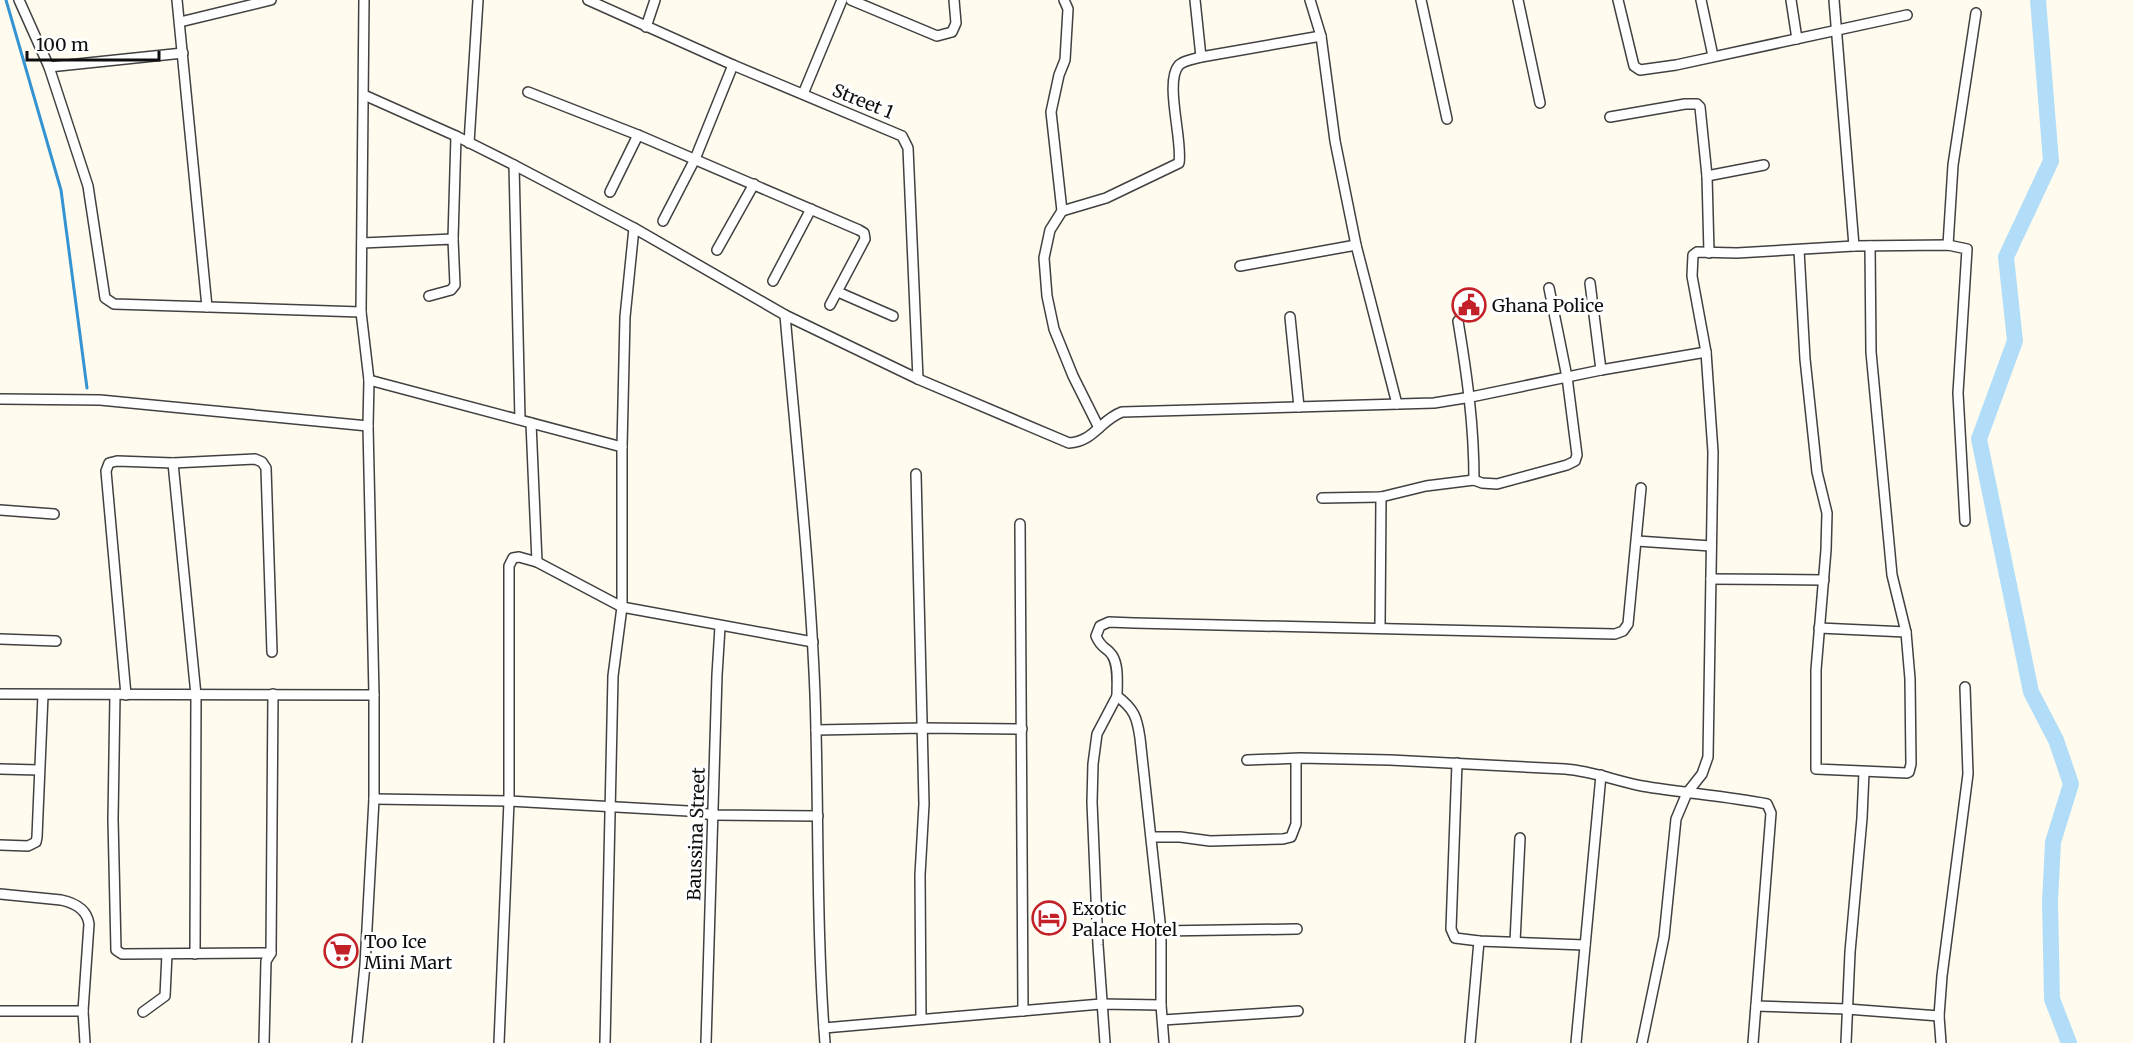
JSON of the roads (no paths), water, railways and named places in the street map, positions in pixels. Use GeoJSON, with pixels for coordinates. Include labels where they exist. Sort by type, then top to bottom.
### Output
{"type":"FeatureCollection","features":[{"type":"Feature","properties":{"kind":"street"},"geometry":{"type":"LineString","coordinates":[[19,0],[49,67],[88,186],[105,298],[108,302],[362,312]]}},
{"type":"Feature","properties":{"kind":"street"},"geometry":{"type":"LineString","coordinates":[[177,0],[207,307]]}},
{"type":"Feature","properties":{"kind":"street"},"geometry":{"type":"LineString","coordinates":[[180,22],[271,0]]}},
{"type":"Feature","properties":{"kind":"street"},"geometry":{"type":"LineString","coordinates":[[357,1043],[365,965],[374,798],[369,380],[362,312],[364,0]]}},
{"type":"Feature","properties":{"kind":"street"},"geometry":{"type":"LineString","coordinates":[[469,143],[477,0]]}},
{"type":"Feature","properties":{"kind":"street","name":"Street 1"},"geometry":{"type":"LineString","coordinates":[[588,0],[733,65],[898,133],[906,142],[918,379]]}},
{"type":"Feature","properties":{"kind":"street"},"geometry":{"type":"LineString","coordinates":[[645,27],[655,0]]}},
{"type":"Feature","properties":{"kind":"street"},"geometry":{"type":"LineString","coordinates":[[803,94],[842,0]]}},
{"type":"Feature","properties":{"kind":"street"},"geometry":{"type":"LineString","coordinates":[[851,0],[937,36],[952,32],[956,23],[954,0]]}},
{"type":"Feature","properties":{"kind":"street"},"geometry":{"type":"LineString","coordinates":[[1064,0],[1068,9],[1065,60],[1051,112],[1062,211],[1050,230],[1044,258],[1047,296],[1054,328],[1073,376],[1099,428]]}},
{"type":"Feature","properties":{"kind":"street"},"geometry":{"type":"LineString","coordinates":[[1195,0],[1201,57]]}},
{"type":"Feature","properties":{"kind":"street"},"geometry":{"type":"LineString","coordinates":[[1311,0],[1321,36],[1335,141],[1356,245],[1397,404]]}},
{"type":"Feature","properties":{"kind":"street"},"geometry":{"type":"LineString","coordinates":[[1421,0],[1447,118]]}},
{"type":"Feature","properties":{"kind":"street"},"geometry":{"type":"LineString","coordinates":[[1518,0],[1540,103]]}},
{"type":"Feature","properties":{"kind":"street"},"geometry":{"type":"LineString","coordinates":[[1618,0],[1634,66],[1640,70],[1676,65],[1907,15]]}},
{"type":"Feature","properties":{"kind":"street"},"geometry":{"type":"LineString","coordinates":[[1701,0],[1713,56]]}},
{"type":"Feature","properties":{"kind":"street"},"geometry":{"type":"LineString","coordinates":[[1791,0],[1797,39]]}},
{"type":"Feature","properties":{"kind":"street"},"geometry":{"type":"LineString","coordinates":[[1834,0],[1854,246]]}},
{"type":"Feature","properties":{"kind":"street"},"geometry":{"type":"LineString","coordinates":[[1948,245],[1953,165],[1976,13]]}},
{"type":"Feature","properties":{"kind":"street"},"geometry":{"type":"LineString","coordinates":[[1062,211],[1106,198],[1179,163],[1173,90],[1177,69],[1182,62],[1321,36]]}},
{"type":"Feature","properties":{"kind":"street"},"geometry":{"type":"LineString","coordinates":[[49,67],[183,53]]}},
{"type":"Feature","properties":{"kind":"street"},"geometry":{"type":"LineString","coordinates":[[663,221],[695,159],[733,65]]}},
{"type":"Feature","properties":{"kind":"street"},"geometry":{"type":"LineString","coordinates":[[528,92],[638,135],[864,233],[865,238],[830,305]]}},
{"type":"Feature","properties":{"kind":"street"},"geometry":{"type":"LineString","coordinates":[[364,95],[514,165],[634,228],[785,315],[918,379],[1069,443],[1080,442],[1091,436],[1114,415],[1122,412],[1426,404],[1706,352]]}},
{"type":"Feature","properties":{"kind":"street"},"geometry":{"type":"LineString","coordinates":[[1610,117],[1697,104],[1701,111],[1707,176],[1709,253]]}},
{"type":"Feature","properties":{"kind":"street"},"geometry":{"type":"LineString","coordinates":[[610,192],[638,135]]}},
{"type":"Feature","properties":{"kind":"street"},"geometry":{"type":"LineString","coordinates":[[429,296],[451,290],[455,285],[453,239],[456,136]]}},
{"type":"Feature","properties":{"kind":"street"},"geometry":{"type":"LineString","coordinates":[[514,165],[520,419]]}},
{"type":"Feature","properties":{"kind":"street"},"geometry":{"type":"LineString","coordinates":[[1707,176],[1764,165]]}},
{"type":"Feature","properties":{"kind":"street"},"geometry":{"type":"LineString","coordinates":[[717,250],[754,184]]}},
{"type":"Feature","properties":{"kind":"street"},"geometry":{"type":"LineString","coordinates":[[772,281],[811,209]]}},
{"type":"Feature","properties":{"kind":"street"},"geometry":{"type":"LineString","coordinates":[[605,1043],[613,676],[622,607],[625,317],[634,228]]}},
{"type":"Feature","properties":{"kind":"street"},"geometry":{"type":"LineString","coordinates":[[362,243],[453,239]]}},
{"type":"Feature","properties":{"kind":"street"},"geometry":{"type":"LineString","coordinates":[[1240,266],[1356,245]]}},
{"type":"Feature","properties":{"kind":"street"},"geometry":{"type":"LineString","coordinates":[[1642,1043],[1664,937],[1674,830],[1679,809],[1687,792],[1701,774],[1708,757],[1713,452],[1706,352],[1692,276],[1692,258],[1697,252],[1799,250],[1854,246],[1948,245],[1965,247],[1968,252],[1958,393],[1965,521]]}},
{"type":"Feature","properties":{"kind":"street"},"geometry":{"type":"LineString","coordinates":[[1799,250],[1805,359],[1817,472],[1827,513],[1816,670],[1816,769],[1907,773],[1911,770],[1910,679],[1906,632],[1892,575],[1871,352],[1870,246]]}},
{"type":"Feature","properties":{"kind":"street"},"geometry":{"type":"LineString","coordinates":[[1590,283],[1601,370]]}},
{"type":"Feature","properties":{"kind":"street"},"geometry":{"type":"LineString","coordinates":[[1322,498],[1381,497],[1426,486],[1474,480],[1482,483],[1513,481],[1575,461],[1567,377],[1549,288]]}},
{"type":"Feature","properties":{"kind":"street"},"geometry":{"type":"LineString","coordinates":[[838,292],[893,316]]}},
{"type":"Feature","properties":{"kind":"street"},"geometry":{"type":"LineString","coordinates":[[785,315],[813,642],[818,816],[818,919],[825,1043]]}},
{"type":"Feature","properties":{"kind":"street"},"geometry":{"type":"LineString","coordinates":[[1290,317],[1299,407]]}},
{"type":"Feature","properties":{"kind":"street"},"geometry":{"type":"LineString","coordinates":[[1458,321],[1471,397],[1474,480]]}},
{"type":"Feature","properties":{"kind":"street"},"geometry":{"type":"LineString","coordinates":[[369,380],[622,447]]}},
{"type":"Feature","properties":{"kind":"street"},"geometry":{"type":"LineString","coordinates":[[0,399],[100,400],[368,426]]}},
{"type":"Feature","properties":{"kind":"street"},"geometry":{"type":"LineString","coordinates":[[531,423],[537,562]]}},
{"type":"Feature","properties":{"kind":"street"},"geometry":{"type":"LineString","coordinates":[[126,694],[106,471],[109,463],[255,459],[262,462],[266,468],[272,652]]}},
{"type":"Feature","properties":{"kind":"street"},"geometry":{"type":"LineString","coordinates":[[173,463],[196,695],[195,954]]}},
{"type":"Feature","properties":{"kind":"street"},"geometry":{"type":"LineString","coordinates":[[916,474],[924,804],[920,875],[921,1019]]}},
{"type":"Feature","properties":{"kind":"street"},"geometry":{"type":"LineString","coordinates":[[1105,1043],[1101,1004],[1092,802],[1093,764],[1097,734],[1117,696],[1117,673],[1112,656],[1100,646],[1096,636],[1100,626],[1109,622],[1614,634],[1623,631],[1628,624],[1641,488]]}},
{"type":"Feature","properties":{"kind":"street"},"geometry":{"type":"LineString","coordinates":[[1380,627],[1381,497]]}},
{"type":"Feature","properties":{"kind":"street"},"geometry":{"type":"LineString","coordinates":[[0,510],[54,514]]}},
{"type":"Feature","properties":{"kind":"street"},"geometry":{"type":"LineString","coordinates":[[1020,524],[1023,1011]]}},
{"type":"Feature","properties":{"kind":"street"},"geometry":{"type":"LineString","coordinates":[[1637,541],[1711,546]]}},
{"type":"Feature","properties":{"kind":"street"},"geometry":{"type":"LineString","coordinates":[[499,1043],[509,801],[509,566],[513,558],[519,557],[537,562],[622,607],[720,627],[813,642]]}},
{"type":"Feature","properties":{"kind":"street"},"geometry":{"type":"LineString","coordinates":[[1711,579],[1824,580]]}},
{"type":"Feature","properties":{"kind":"street","name":"Baussina Street"},"geometry":{"type":"LineString","coordinates":[[706,1043],[720,627]]}},
{"type":"Feature","properties":{"kind":"street"},"geometry":{"type":"LineString","coordinates":[[1819,628],[1906,632]]}},
{"type":"Feature","properties":{"kind":"street"},"geometry":{"type":"LineString","coordinates":[[0,639],[56,641]]}},
{"type":"Feature","properties":{"kind":"street"},"geometry":{"type":"LineString","coordinates":[[1941,1043],[1939,1016],[1944,962],[1968,774],[1965,687]]}},
{"type":"Feature","properties":{"kind":"street"},"geometry":{"type":"LineString","coordinates":[[0,694],[374,694]]}},
{"type":"Feature","properties":{"kind":"street"},"geometry":{"type":"LineString","coordinates":[[0,845],[28,846],[36,842],[43,694]]}},
{"type":"Feature","properties":{"kind":"street"},"geometry":{"type":"LineString","coordinates":[[115,694],[113,819],[116,950],[122,954],[271,953]]}},
{"type":"Feature","properties":{"kind":"street"},"geometry":{"type":"LineString","coordinates":[[264,1043],[266,961],[271,953],[273,694]]}},
{"type":"Feature","properties":{"kind":"street"},"geometry":{"type":"LineString","coordinates":[[1117,696],[1130,706],[1137,720],[1161,931],[1161,1005],[1164,1043]]}},
{"type":"Feature","properties":{"kind":"street"},"geometry":{"type":"LineString","coordinates":[[816,730],[1022,729]]}},
{"type":"Feature","properties":{"kind":"street"},"geometry":{"type":"LineString","coordinates":[[1152,837],[1216,841],[1292,837],[1296,824],[1296,759]]}},
{"type":"Feature","properties":{"kind":"street"},"geometry":{"type":"LineString","coordinates":[[1247,760],[1379,760],[1565,769],[1588,771],[1631,784],[1767,804],[1771,813],[1753,1043]]}},
{"type":"Feature","properties":{"kind":"street"},"geometry":{"type":"LineString","coordinates":[[1457,763],[1452,934],[1461,940],[1585,945]]}},
{"type":"Feature","properties":{"kind":"street"},"geometry":{"type":"LineString","coordinates":[[0,769],[39,770]]}},
{"type":"Feature","properties":{"kind":"street"},"geometry":{"type":"LineString","coordinates":[[1846,1043],[1850,952],[1864,772]]}},
{"type":"Feature","properties":{"kind":"street"},"geometry":{"type":"LineString","coordinates":[[1576,1043],[1601,775]]}},
{"type":"Feature","properties":{"kind":"street"},"geometry":{"type":"LineString","coordinates":[[374,798],[509,801],[688,811],[713,815],[818,816]]}},
{"type":"Feature","properties":{"kind":"street"},"geometry":{"type":"LineString","coordinates":[[1515,942],[1520,838]]}},
{"type":"Feature","properties":{"kind":"street"},"geometry":{"type":"LineString","coordinates":[[0,894],[61,900],[84,911],[89,924],[83,1011],[85,1043]]}},
{"type":"Feature","properties":{"kind":"street"},"geometry":{"type":"LineString","coordinates":[[1161,931],[1297,929]]}},
{"type":"Feature","properties":{"kind":"street"},"geometry":{"type":"LineString","coordinates":[[1470,1043],[1479,941]]}},
{"type":"Feature","properties":{"kind":"street"},"geometry":{"type":"LineString","coordinates":[[143,1012],[165,996],[166,954]]}},
{"type":"Feature","properties":{"kind":"street"},"geometry":{"type":"LineString","coordinates":[[824,1028],[1101,1004],[1161,1005]]}},
{"type":"Feature","properties":{"kind":"street"},"geometry":{"type":"LineString","coordinates":[[1756,1006],[1848,1009],[1939,1016]]}},
{"type":"Feature","properties":{"kind":"street"},"geometry":{"type":"LineString","coordinates":[[0,1011],[83,1011]]}},
{"type":"Feature","properties":{"kind":"street"},"geometry":{"type":"LineString","coordinates":[[1163,1020],[1298,1011]]}},
{"type":"Feature","properties":{"kind":"waterway"},"geometry":{"type":"LineString","coordinates":[[6,0],[61,190],[87,388]]}},
{"type":"Feature","properties":{"kind":"waterway"},"geometry":{"type":"LineString","coordinates":[[2038,0],[2051,161],[2006,257],[2015,341],[1979,439],[2031,692],[2056,740],[2071,784],[2053,842],[2050,902],[2052,999],[2069,1043]]}},
{"type":"Feature","properties":{"kind":"place","name":"Ghana Police"},"geometry":{"type":"Point","coordinates":[1469,305]}},
{"type":"Feature","properties":{"kind":"place","name":"Exotic Palace Hotel"},"geometry":{"type":"Point","coordinates":[1049,918]}},
{"type":"Feature","properties":{"kind":"place","name":"Too Ice Mini Mart"},"geometry":{"type":"Point","coordinates":[341,951]}}]}
